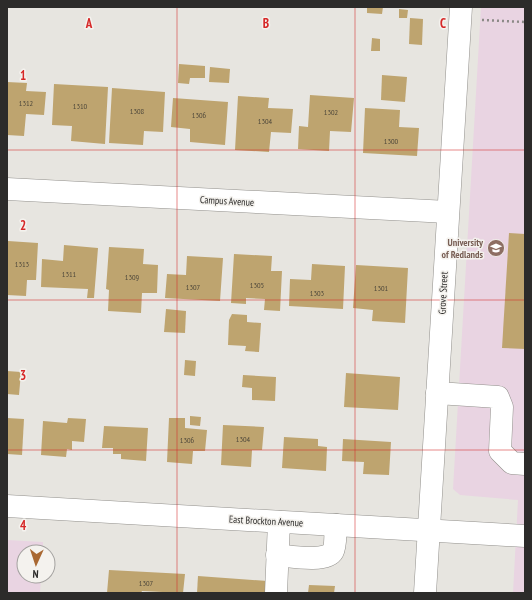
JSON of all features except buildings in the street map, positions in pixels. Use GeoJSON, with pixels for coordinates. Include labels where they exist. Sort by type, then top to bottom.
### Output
{"type":"FeatureCollection","features":[{"type":"Feature","properties":{"kind":"street","name":"Grove Street"},"geometry":{"type":"LineString","coordinates":[[425,593],[460,13]]}},
{"type":"Feature","properties":{"kind":"street","name":"Campus Avenue"},"geometry":{"type":"LineString","coordinates":[[7,189],[448,212]]}},
{"type":"Feature","properties":{"kind":"street"},"geometry":{"type":"LineString","coordinates":[[437,393],[498,397],[502,407],[500,451],[512,463],[525,464]]}},
{"type":"Feature","properties":{"kind":"street","name":"East Brockton Avenue"},"geometry":{"type":"LineString","coordinates":[[7,506],[525,536]]}},
{"type":"Feature","properties":{"kind":"street"},"geometry":{"type":"LineString","coordinates":[[276,593],[279,522]]}},
{"type":"Feature","properties":{"kind":"street"},"geometry":{"type":"LineString","coordinates":[[278,555],[320,558],[330,555],[334,550],[336,525]]}},
{"type":"Feature","properties":{"kind":"path"},"geometry":{"type":"LineString","coordinates":[[460,13],[525,22]]}},
{"type":"Feature","properties":{"kind":"shaded area","name":"University of Redlands"},"geometry":{"type":"Polygon","coordinates":[[[481,7],[525,7],[525,593],[513,593],[518,500],[460,495],[453,489],[481,7]]]}},
{"type":"Feature","properties":{"kind":"shaded area"},"geometry":{"type":"Polygon","coordinates":[[[7,540],[43,542],[43,544],[16,544],[16,584],[41,584],[40,593],[7,593],[7,540]]]}},
{"type":"Feature","properties":{"kind":"place","name":"University of Redlands"},"geometry":{"type":"Point","coordinates":[496,248]}}]}
